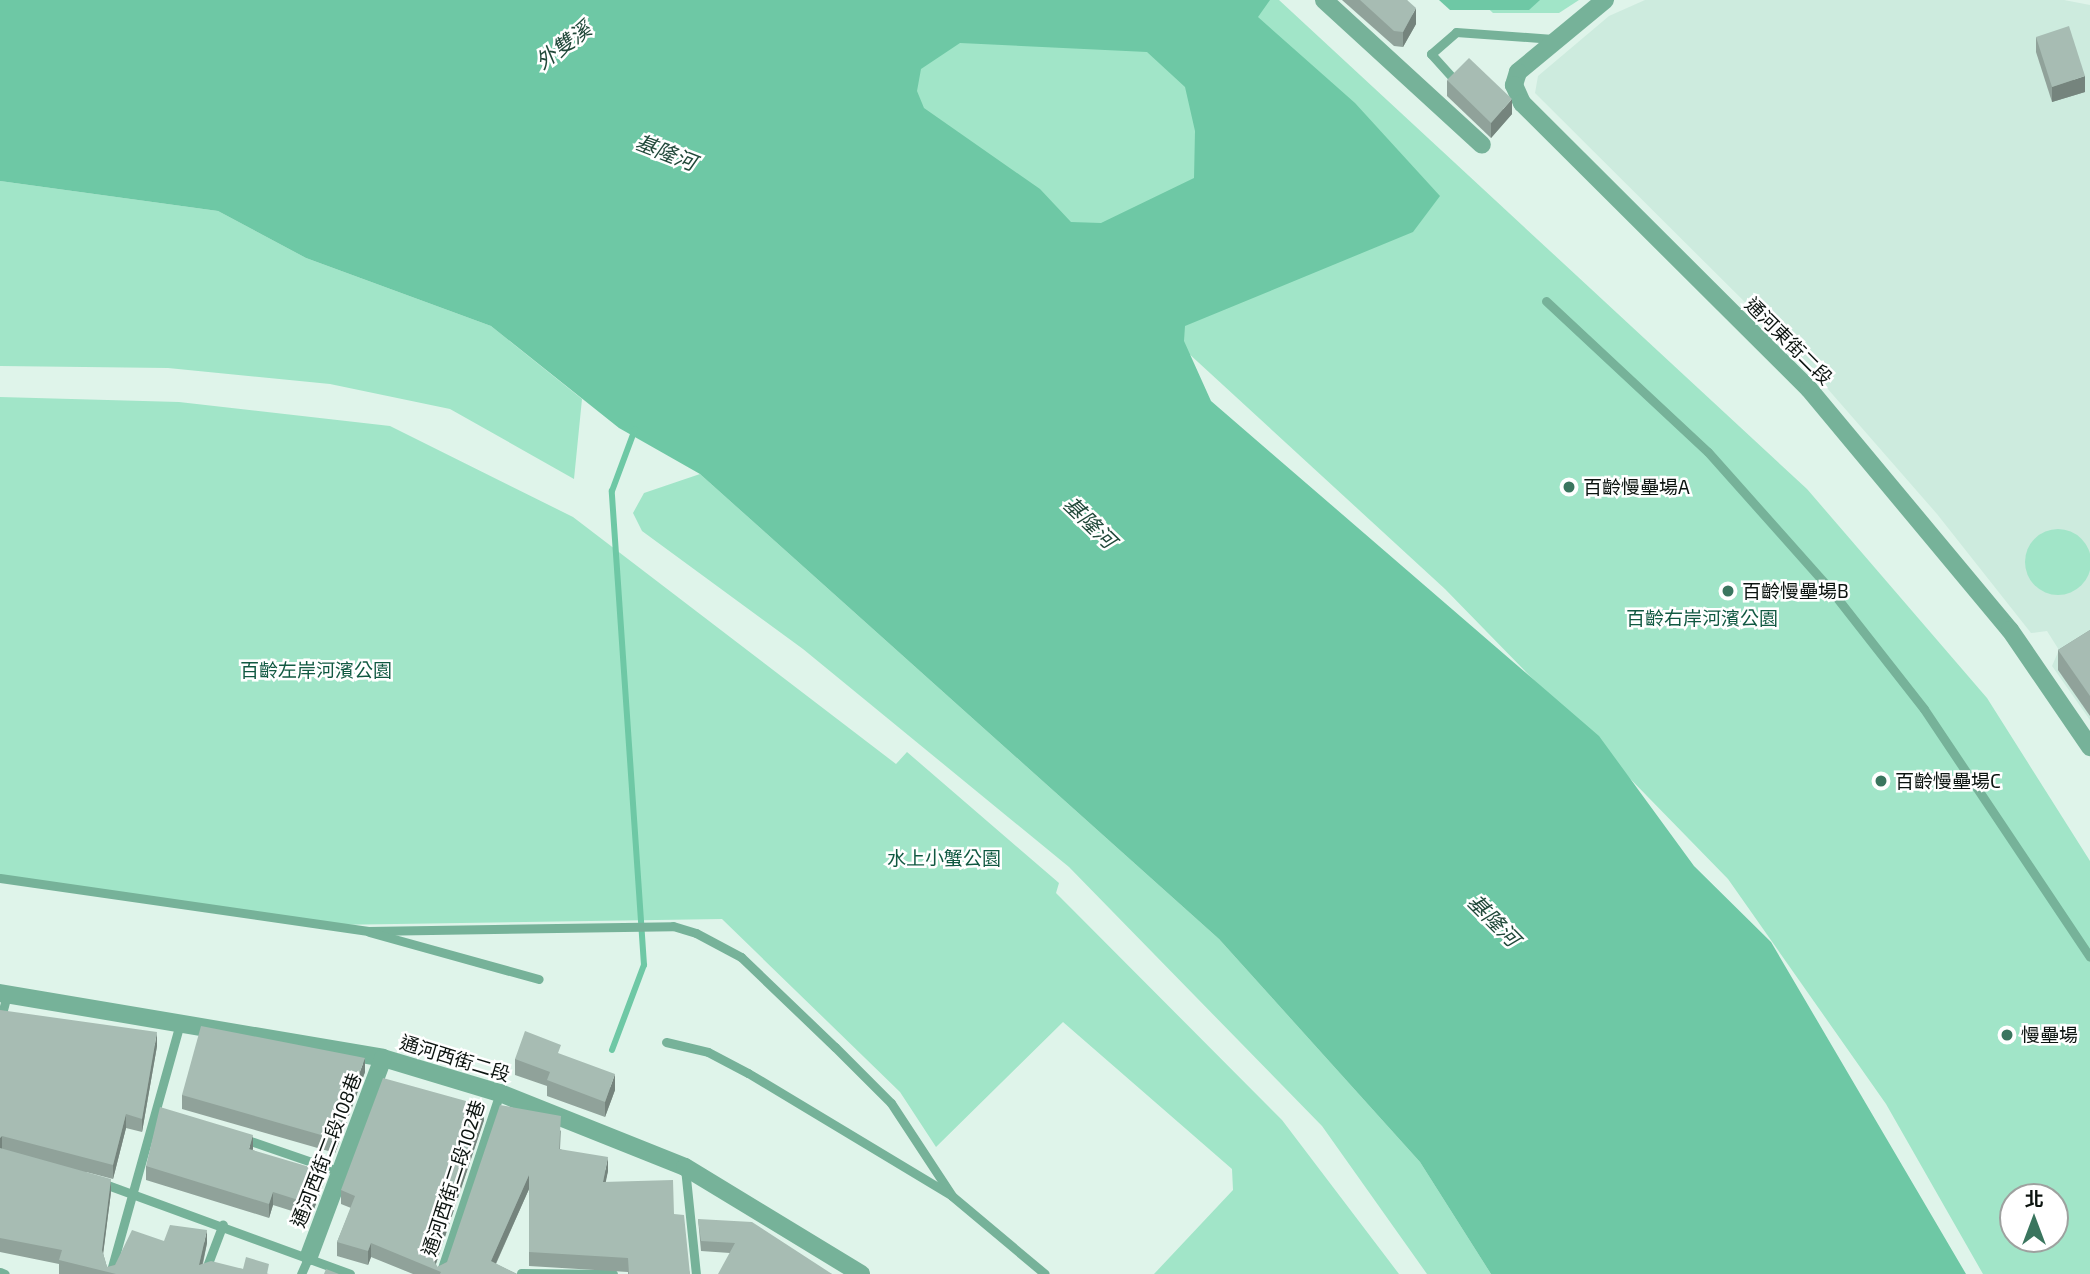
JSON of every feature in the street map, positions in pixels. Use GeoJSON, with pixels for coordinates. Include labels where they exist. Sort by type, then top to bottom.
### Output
{"type":"FeatureCollection","features":[{"type":"Feature","properties":{"kind":"street"},"geometry":{"type":"LineString","coordinates":[[1324,0],[1482,145]]}},
{"type":"Feature","properties":{"kind":"street","name":"通河東街二段"},"geometry":{"type":"LineString","coordinates":[[1605,0],[1553,38],[1518,72],[1514,85],[1522,103],[1810,389],[2010,630],[2090,747]]}},
{"type":"Feature","properties":{"kind":"street","name":"通河西街二段"},"geometry":{"type":"LineString","coordinates":[[4,994],[181,1021],[383,1058],[500,1093],[685,1167],[861,1274]]}},
{"type":"Feature","properties":{"kind":"street","name":"通河西街二段108巷"},"geometry":{"type":"LineString","coordinates":[[309,1256],[383,1058]]}},
{"type":"Feature","properties":{"kind":"lane"},"geometry":{"type":"LineString","coordinates":[[1451,76],[1431,54],[1456,32],[1553,38]]}},
{"type":"Feature","properties":{"kind":"lane"},"geometry":{"type":"LineString","coordinates":[[1546,301],[1709,452],[1829,589],[1924,709],[2090,957]]}},
{"type":"Feature","properties":{"kind":"lane"},"geometry":{"type":"LineString","coordinates":[[0,878],[368,931],[673,926],[741,957],[835,1047],[891,1103],[952,1196]]}},
{"type":"Feature","properties":{"kind":"lane"},"geometry":{"type":"LineString","coordinates":[[368,931],[390,943],[539,979]]}},
{"type":"Feature","properties":{"kind":"lane"},"geometry":{"type":"LineString","coordinates":[[0,1021],[4,994]]}},
{"type":"Feature","properties":{"kind":"lane"},"geometry":{"type":"LineString","coordinates":[[110,1274],[138,1192],[155,1107],[181,1021]]}},
{"type":"Feature","properties":{"kind":"lane"},"geometry":{"type":"LineString","coordinates":[[666,1042],[708,1052],[748,1073],[952,1196],[1045,1274]]}},
{"type":"Feature","properties":{"kind":"lane","name":"通河西街二段102巷"},"geometry":{"type":"LineString","coordinates":[[440,1274],[500,1093]]}},
{"type":"Feature","properties":{"kind":"lane"},"geometry":{"type":"LineString","coordinates":[[155,1107],[167,1111]]}},
{"type":"Feature","properties":{"kind":"lane"},"geometry":{"type":"LineString","coordinates":[[229,1133],[342,1172]]}},
{"type":"Feature","properties":{"kind":"lane"},"geometry":{"type":"LineString","coordinates":[[685,1167],[695,1274]]}},
{"type":"Feature","properties":{"kind":"lane"},"geometry":{"type":"LineString","coordinates":[[88,1180],[138,1192],[350,1274]]}},
{"type":"Feature","properties":{"kind":"lane"},"geometry":{"type":"LineString","coordinates":[[204,1274],[223,1224]]}},
{"type":"Feature","properties":{"kind":"lane"},"geometry":{"type":"LineString","coordinates":[[301,1274],[309,1256]]}},
{"type":"Feature","properties":{"kind":"lane"},"geometry":{"type":"LineString","coordinates":[[0,1272],[5,1274]]}},
{"type":"Feature","properties":{"kind":"lane"},"geometry":{"type":"LineString","coordinates":[[521,1273],[613,1274]]}},
{"type":"Feature","properties":{"kind":"shaded area"},"geometry":{"type":"Polygon","coordinates":[[[1645,0],[2064,0],[2090,5],[2090,720],[2052,666],[2059,650],[2047,631],[2031,633],[1937,514],[1799,356],[1535,93],[1538,76],[1609,16],[1645,0]]]}},
{"type":"Feature","properties":{"kind":"green space","name":"百齡右岸河濱公園"},"geometry":{"type":"Polygon","coordinates":[[[1208,0],[1279,0],[1807,489],[1987,698],[2090,861],[2090,1274],[1983,1274],[1886,1104],[1728,879],[1445,589],[904,92],[929,57],[966,30],[1208,0]]]}},
{"type":"Feature","properties":{"kind":"green space"},"geometry":{"type":"Polygon","coordinates":[[[1479,0],[1579,0],[1559,13],[1493,13],[1479,0]]]}},
{"type":"Feature","properties":{"kind":"green space"},"geometry":{"type":"Polygon","coordinates":[[[0,181],[218,211],[306,258],[491,326],[582,399],[574,479],[450,409],[330,384],[168,368],[0,366],[0,181]]]}},
{"type":"Feature","properties":{"kind":"green space","name":"百齡左岸河濱公園"},"geometry":{"type":"Polygon","coordinates":[[[0,397],[179,402],[390,426],[573,517],[896,764],[907,752],[1059,883],[1056,893],[1282,1120],[1399,1274],[1154,1274],[1233,1190],[1232,1169],[1063,1022],[936,1147],[900,1092],[722,919],[330,925],[0,878],[0,397]]]}},
{"type":"Feature","properties":{"kind":"green space"},"geometry":{"type":"Polygon","coordinates":[[[700,474],[1219,939],[1420,1162],[1491,1274],[1427,1274],[1322,1126],[1069,867],[803,649],[642,531],[633,513],[644,493],[700,474]]]}},
{"type":"Feature","properties":{"kind":"green space"},"geometry":{"type":"Polygon","coordinates":[[[2052,529],[2064,529],[2076,534],[2086,544],[2091,562],[2089,575],[2076,590],[2064,595],[2052,595],[2040,590],[2030,580],[2025,568],[2025,556],[2030,544],[2040,534],[2052,529]]]}},
{"type":"Feature","properties":{"kind":"water"},"geometry":{"type":"Polygon","coordinates":[[[0,0],[1270,0],[1258,17],[1355,103],[1440,196],[1413,232],[1185,326],[1184,341],[1211,401],[1599,736],[1694,866],[1771,942],[1966,1274],[1491,1274],[1420,1162],[1219,939],[700,474],[619,428],[491,326],[306,258],[218,211],[0,181],[0,0]],[[960,43],[921,69],[917,91],[924,108],[1040,189],[1071,222],[1101,223],[1194,178],[1195,131],[1185,87],[1147,52],[960,43]]]}},
{"type":"Feature","properties":{"kind":"water"},"geometry":{"type":"Polygon","coordinates":[[[1439,0],[1540,0],[1529,10],[1450,10],[1439,0]]]}},
{"type":"Feature","properties":{"kind":"building"},"geometry":{"type":"Polygon","coordinates":[[[1360,0],[1407,0],[1416,8],[1403,32],[1394,31],[1360,0]]]}},
{"type":"Feature","properties":{"kind":"building"},"geometry":{"type":"Polygon","coordinates":[[[2069,26],[2085,76],[2052,87],[2036,37],[2069,26]]]}},
{"type":"Feature","properties":{"kind":"building"},"geometry":{"type":"Polygon","coordinates":[[[1469,58],[1512,99],[1491,123],[1447,80],[1469,58]]]}},
{"type":"Feature","properties":{"kind":"building"},"geometry":{"type":"Polygon","coordinates":[[[2090,630],[2090,696],[2058,650],[2090,630]]]}},
{"type":"Feature","properties":{"kind":"building"},"geometry":{"type":"Polygon","coordinates":[[[0,1010],[157,1032],[142,1119],[126,1114],[113,1165],[2,1136],[0,1138],[0,1010]]]}},
{"type":"Feature","properties":{"kind":"building"},"geometry":{"type":"Polygon","coordinates":[[[201,1026],[365,1058],[335,1139],[182,1095],[201,1026]]]}},
{"type":"Feature","properties":{"kind":"building"},"geometry":{"type":"Polygon","coordinates":[[[525,1031],[561,1045],[558,1053],[615,1074],[605,1102],[547,1080],[550,1072],[515,1059],[525,1031]]]}},
{"type":"Feature","properties":{"kind":"building"},"geometry":{"type":"Polygon","coordinates":[[[383,1078],[484,1106],[433,1258],[437,1267],[447,1262],[500,1105],[561,1116],[559,1149],[608,1157],[603,1182],[673,1180],[674,1214],[684,1215],[690,1274],[629,1274],[628,1258],[529,1252],[529,1175],[491,1261],[517,1274],[440,1274],[441,1272],[371,1243],[368,1251],[337,1242],[355,1196],[341,1190],[383,1078]]]}},
{"type":"Feature","properties":{"kind":"building"},"geometry":{"type":"Polygon","coordinates":[[[160,1107],[253,1135],[249,1149],[323,1171],[311,1204],[273,1192],[269,1204],[146,1166],[160,1107]]]}},
{"type":"Feature","properties":{"kind":"building"},"geometry":{"type":"Polygon","coordinates":[[[0,1148],[111,1179],[102,1250],[107,1267],[115,1265],[132,1230],[164,1241],[170,1225],[207,1230],[199,1265],[211,1261],[243,1269],[246,1257],[269,1264],[267,1274],[116,1274],[59,1260],[62,1250],[0,1238],[0,1148]]]}},
{"type":"Feature","properties":{"kind":"building"},"geometry":{"type":"Polygon","coordinates":[[[698,1219],[752,1222],[832,1274],[718,1274],[735,1243],[701,1241],[698,1219]]]}},
{"type":"Feature","properties":{"kind":"building"},"geometry":{"type":"Polygon","coordinates":[[[326,1269],[339,1274],[324,1274],[326,1269]]]}},
{"type":"Feature","properties":{"kind":"waterway"},"geometry":{"type":"LineString","coordinates":[[612,1050],[644,965],[612,491],[635,429]]}},
{"type":"Feature","properties":{"kind":"place","name":"百齡慢壘場A"},"geometry":{"type":"Point","coordinates":[1569,487]}},
{"type":"Feature","properties":{"kind":"place","name":"百齡慢壘場B"},"geometry":{"type":"Point","coordinates":[1728,591]}},
{"type":"Feature","properties":{"kind":"place","name":"百齡慢壘場C"},"geometry":{"type":"Point","coordinates":[1881,781]}},
{"type":"Feature","properties":{"kind":"place","name":"慢壘場"},"geometry":{"type":"Point","coordinates":[2007,1035]}},
{"type":"Feature","properties":{"kind":"water label","name":"外雙溪"},"geometry":{"type":"Point","coordinates":[563,45]}},
{"type":"Feature","properties":{"kind":"water label","name":"基隆河"},"geometry":{"type":"Point","coordinates":[666,152]}},
{"type":"Feature","properties":{"kind":"water label","name":"基隆河"},"geometry":{"type":"Point","coordinates":[1090,522]}},
{"type":"Feature","properties":{"kind":"water label","name":"基隆河"},"geometry":{"type":"Point","coordinates":[1494,920]}},
{"type":"Feature","properties":{"kind":"park label","name":"水上小蟹公園"},"geometry":{"type":"Point","coordinates":[944,858]}}]}
